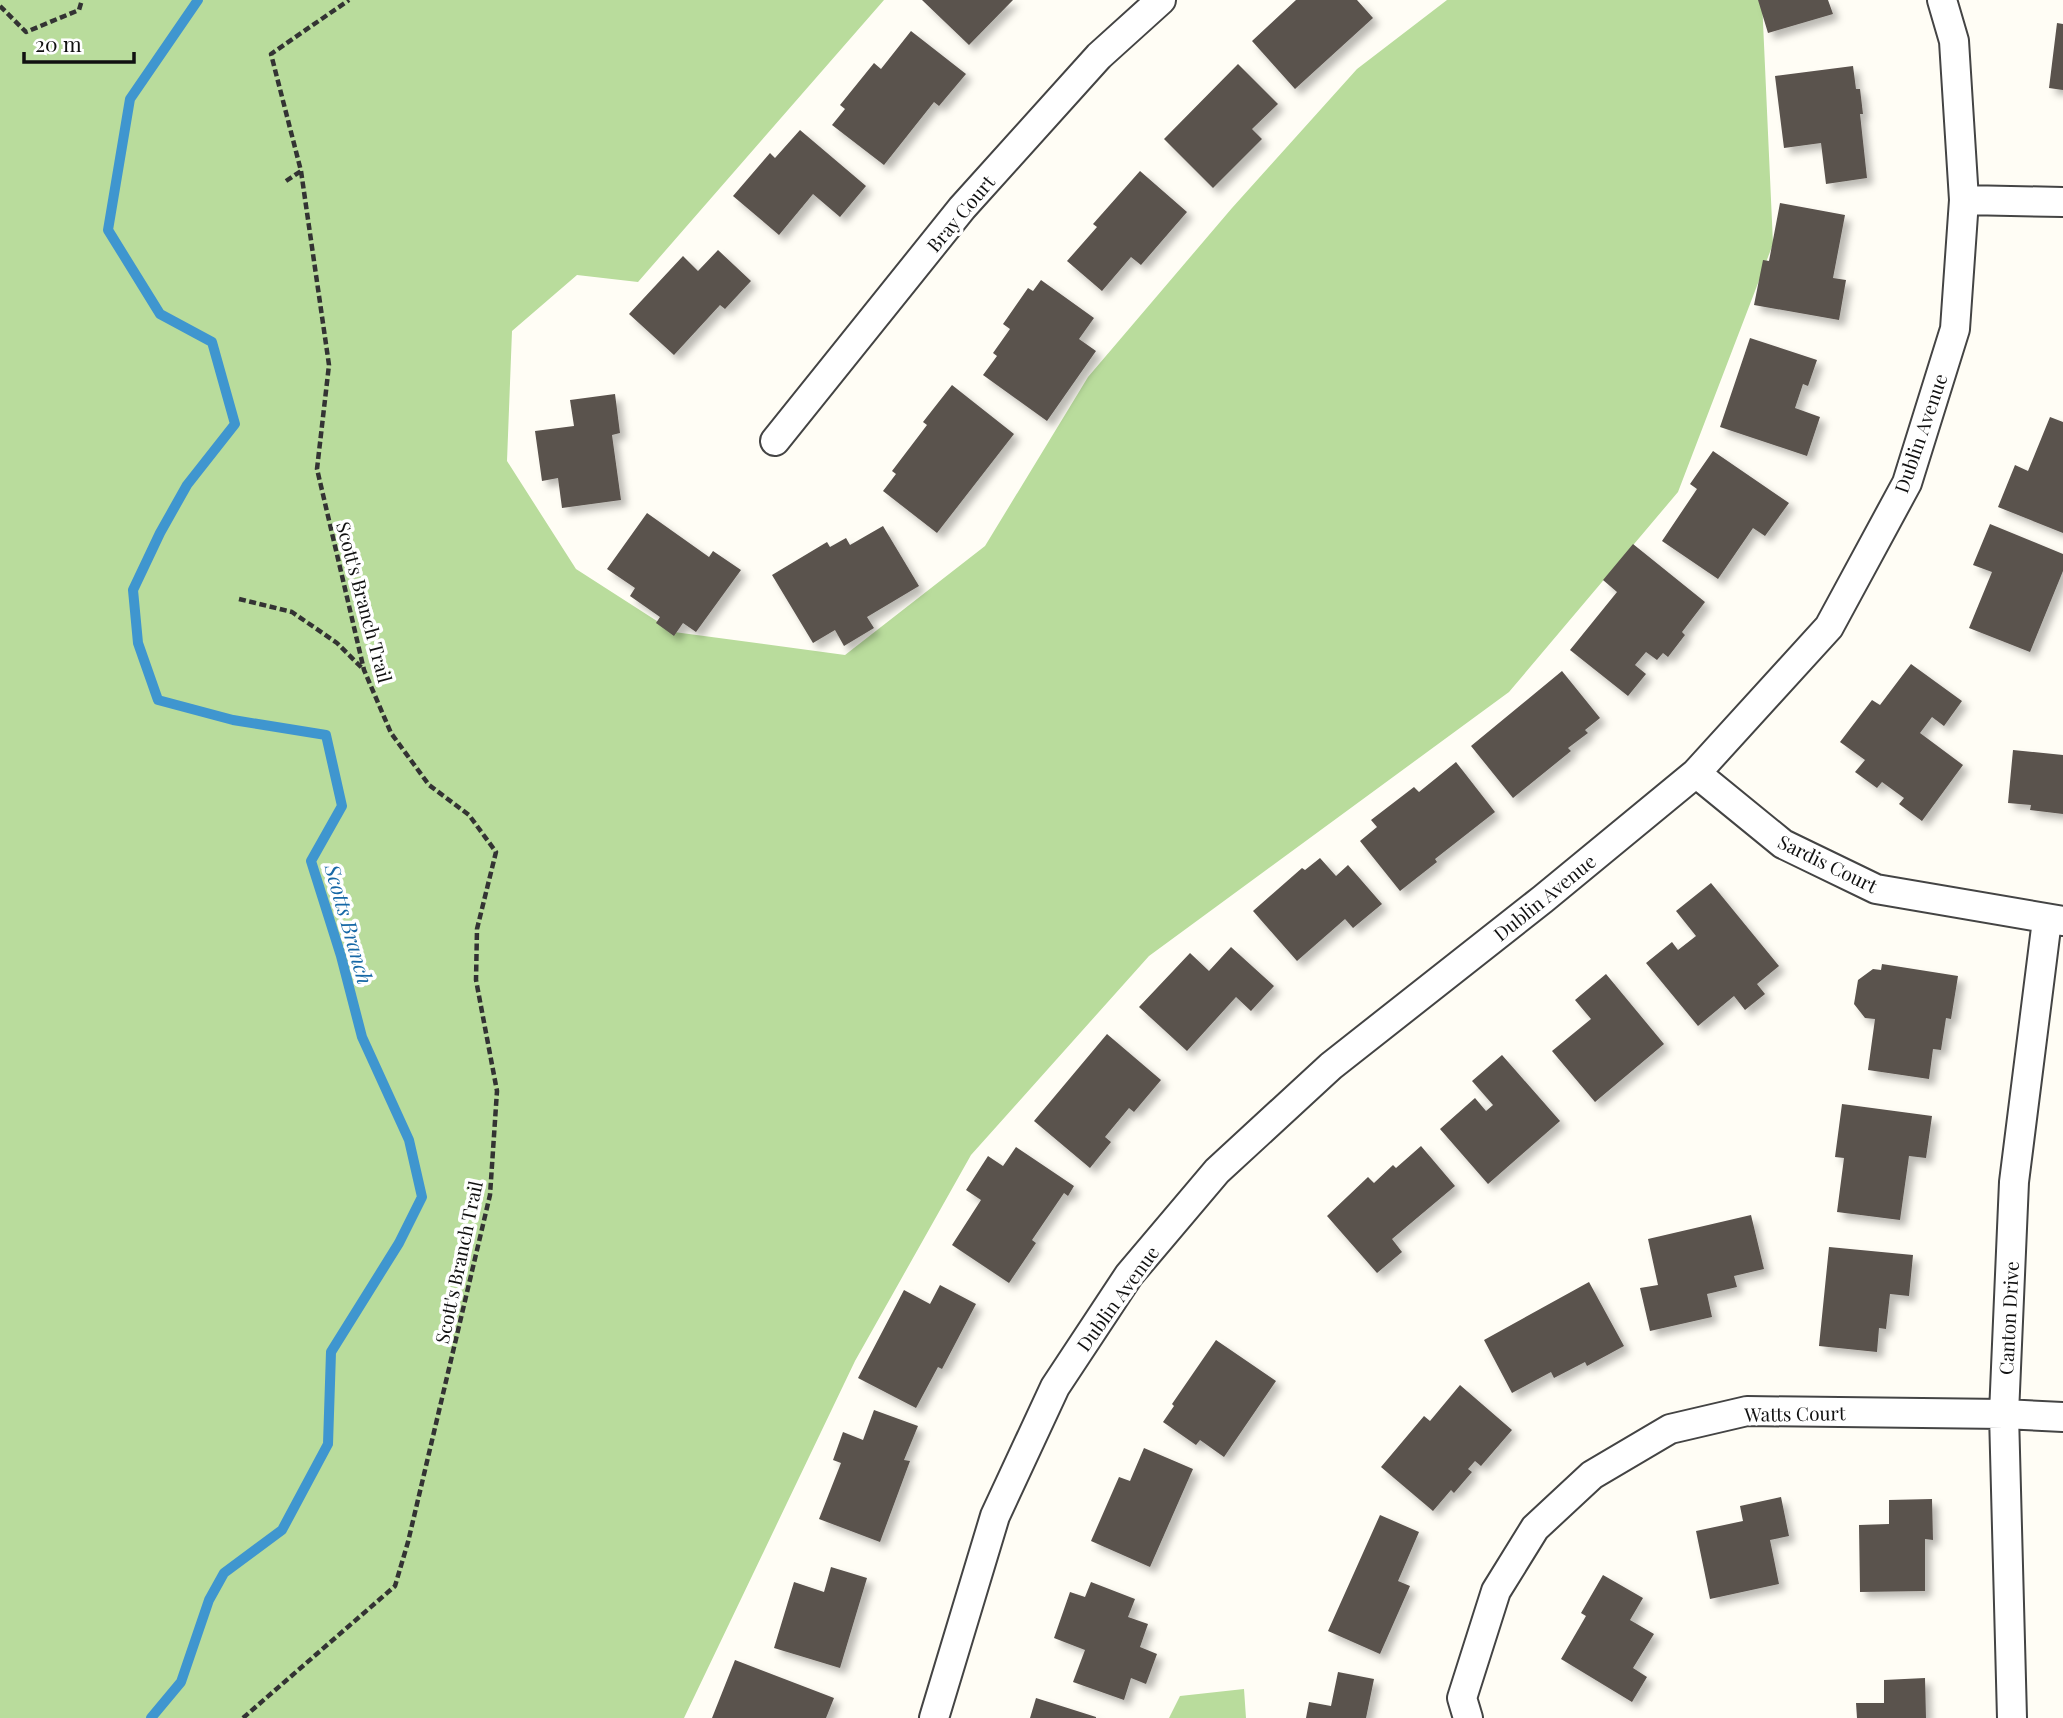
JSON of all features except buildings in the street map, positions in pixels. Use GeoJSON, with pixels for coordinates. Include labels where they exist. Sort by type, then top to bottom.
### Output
{"type":"FeatureCollection","features":[{"type":"Feature","properties":{"kind":"street","name":"Bray Court"},"geometry":{"type":"LineString","coordinates":[[775,441],[962,208],[1098,56],[1161,0]]}},
{"type":"Feature","properties":{"kind":"street","name":"Dublin Avenue"},"geometry":{"type":"LineString","coordinates":[[934,1718],[995,1516],[1055,1387],[1129,1275],[1217,1171],[1331,1066],[1544,899],[1696,773],[1829,627],[1907,483],[1955,329],[1964,200],[1954,41],[1942,0]]}},
{"type":"Feature","properties":{"kind":"street"},"geometry":{"type":"LineString","coordinates":[[1964,200],[2063,202]]}},
{"type":"Feature","properties":{"kind":"street","name":"Sardis Court"},"geometry":{"type":"LineString","coordinates":[[1696,773],[1783,844],[1876,889],[2055,920]]}},
{"type":"Feature","properties":{"kind":"street","name":"Canton Drive"},"geometry":{"type":"LineString","coordinates":[[2012,1718],[2004,1414],[2014,1182],[2055,920]]}},
{"type":"Feature","properties":{"kind":"street","name":"Watts Court"},"geometry":{"type":"LineString","coordinates":[[1468,1718],[1462,1698],[1496,1591],[1535,1528],[1592,1475],[1670,1429],[1747,1411],[2063,1417]]}},
{"type":"Feature","properties":{"kind":"path"},"geometry":{"type":"LineString","coordinates":[[0,6],[26,32],[79,10],[82,0]]}},
{"type":"Feature","properties":{"kind":"path","name":"Scott's Branch Trail"},"geometry":{"type":"LineString","coordinates":[[243,1718],[395,1586],[408,1542],[490,1195],[498,1091],[476,980],[477,929],[496,852],[469,815],[429,785],[391,733],[364,670],[317,469],[329,365],[301,171],[271,54],[349,0]]}},
{"type":"Feature","properties":{"kind":"path"},"geometry":{"type":"LineString","coordinates":[[286,181],[301,171]]}},
{"type":"Feature","properties":{"kind":"path"},"geometry":{"type":"LineString","coordinates":[[239,600],[292,612],[338,643],[364,670]]}},
{"type":"Feature","properties":{"kind":"green space"},"geometry":{"type":"Polygon","coordinates":[[[0,0],[884,0],[638,282],[577,275],[512,331],[507,461],[576,569],[674,632],[845,655],[985,546],[1088,377],[1232,208],[1357,69],[1447,0],[1762,0],[1773,244],[1678,492],[1509,692],[1149,956],[971,1155],[855,1361],[684,1718],[0,1718],[0,0]]]}},
{"type":"Feature","properties":{"kind":"green space"},"geometry":{"type":"Polygon","coordinates":[[[1244,1689],[1246,1718],[1169,1718],[1180,1696],[1244,1689]]]}},
{"type":"Feature","properties":{"kind":"waterway","name":"Scotts Branch"},"geometry":{"type":"LineString","coordinates":[[151,1718],[181,1682],[209,1600],[224,1573],[282,1530],[328,1444],[331,1352],[399,1243],[422,1197],[409,1140],[362,1037],[341,956],[311,861],[342,806],[326,735],[233,720],[158,700],[138,643],[133,590],[187,485],[235,424],[212,342],[160,314],[108,230],[130,99],[198,0]]}}]}
